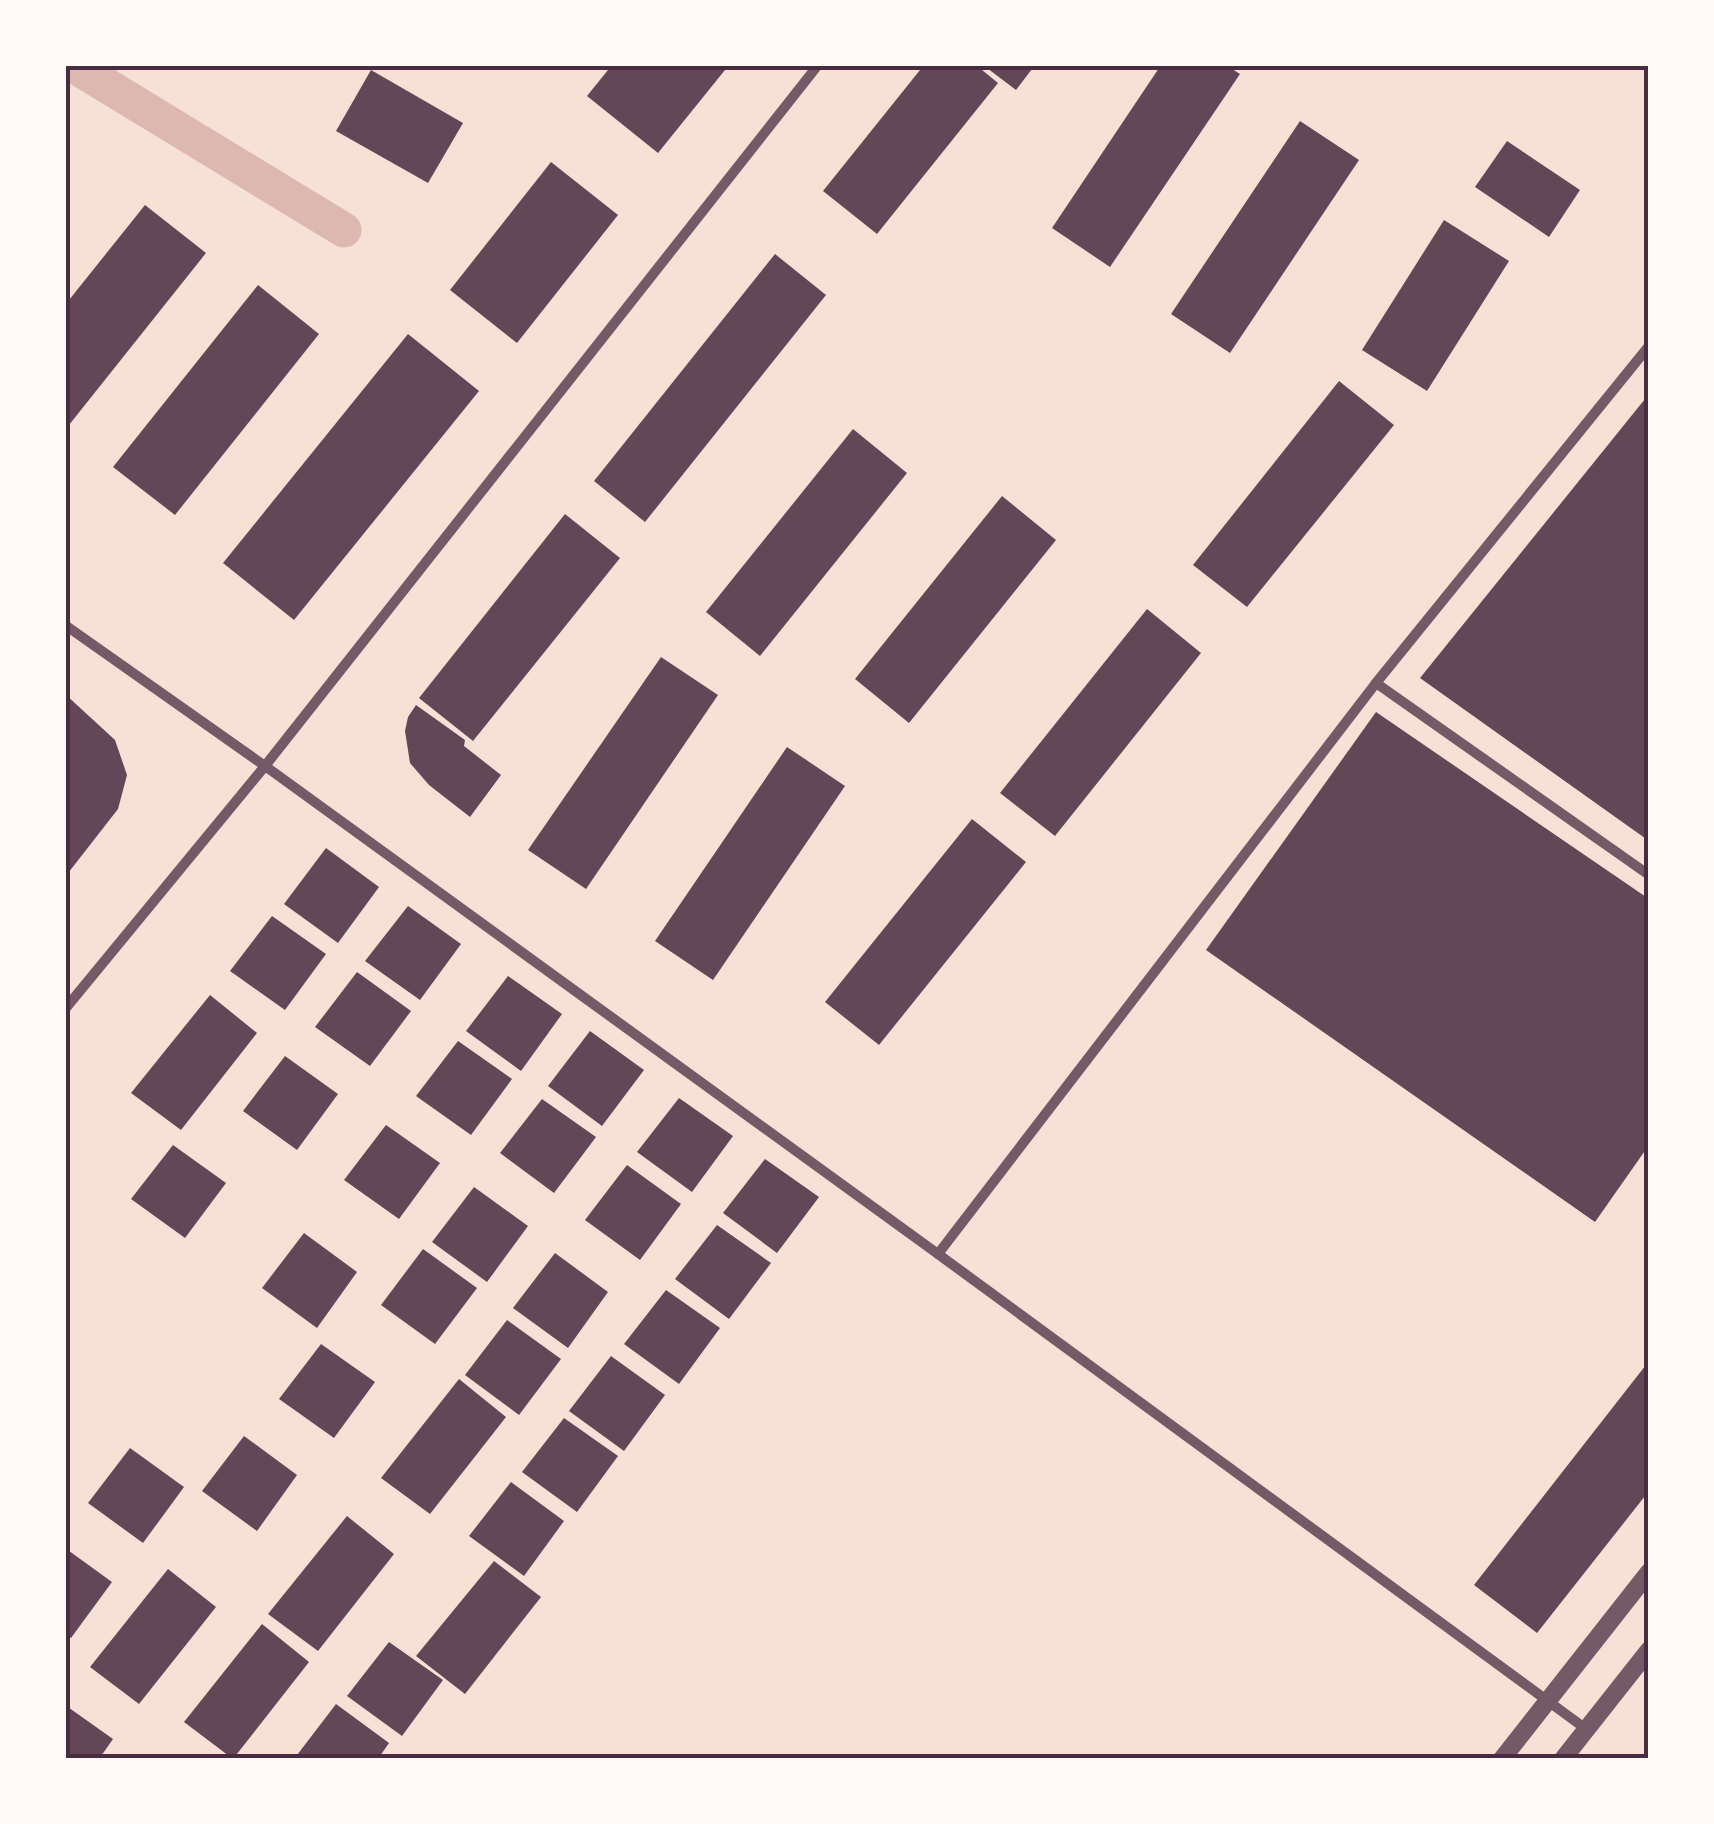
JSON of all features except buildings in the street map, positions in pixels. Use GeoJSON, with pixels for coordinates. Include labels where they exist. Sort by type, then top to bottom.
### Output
{"type":"FeatureCollection","features":[{"type":"Feature","properties":{"kind":"street"},"geometry":{"type":"LineString","coordinates":[[65,1009],[265,766],[818,65]]}},
{"type":"Feature","properties":{"kind":"street"},"geometry":{"type":"LineString","coordinates":[[938,1254],[1376,684],[1649,346]]}},
{"type":"Feature","properties":{"kind":"street"},"geometry":{"type":"LineString","coordinates":[[65,625],[938,1254],[1586,1729]]}},
{"type":"Feature","properties":{"kind":"street"},"geometry":{"type":"LineString","coordinates":[[1376,684],[1649,874]]}},
{"type":"Feature","properties":{"kind":"street"},"geometry":{"type":"LineString","coordinates":[[1502,1759],[1649,1572]]}},
{"type":"Feature","properties":{"kind":"street"},"geometry":{"type":"LineString","coordinates":[[1563,1759],[1649,1650]]}},
{"type":"Feature","properties":{"kind":"waterway"},"geometry":{"type":"LineString","coordinates":[[73,65],[344,230]]}}]}
